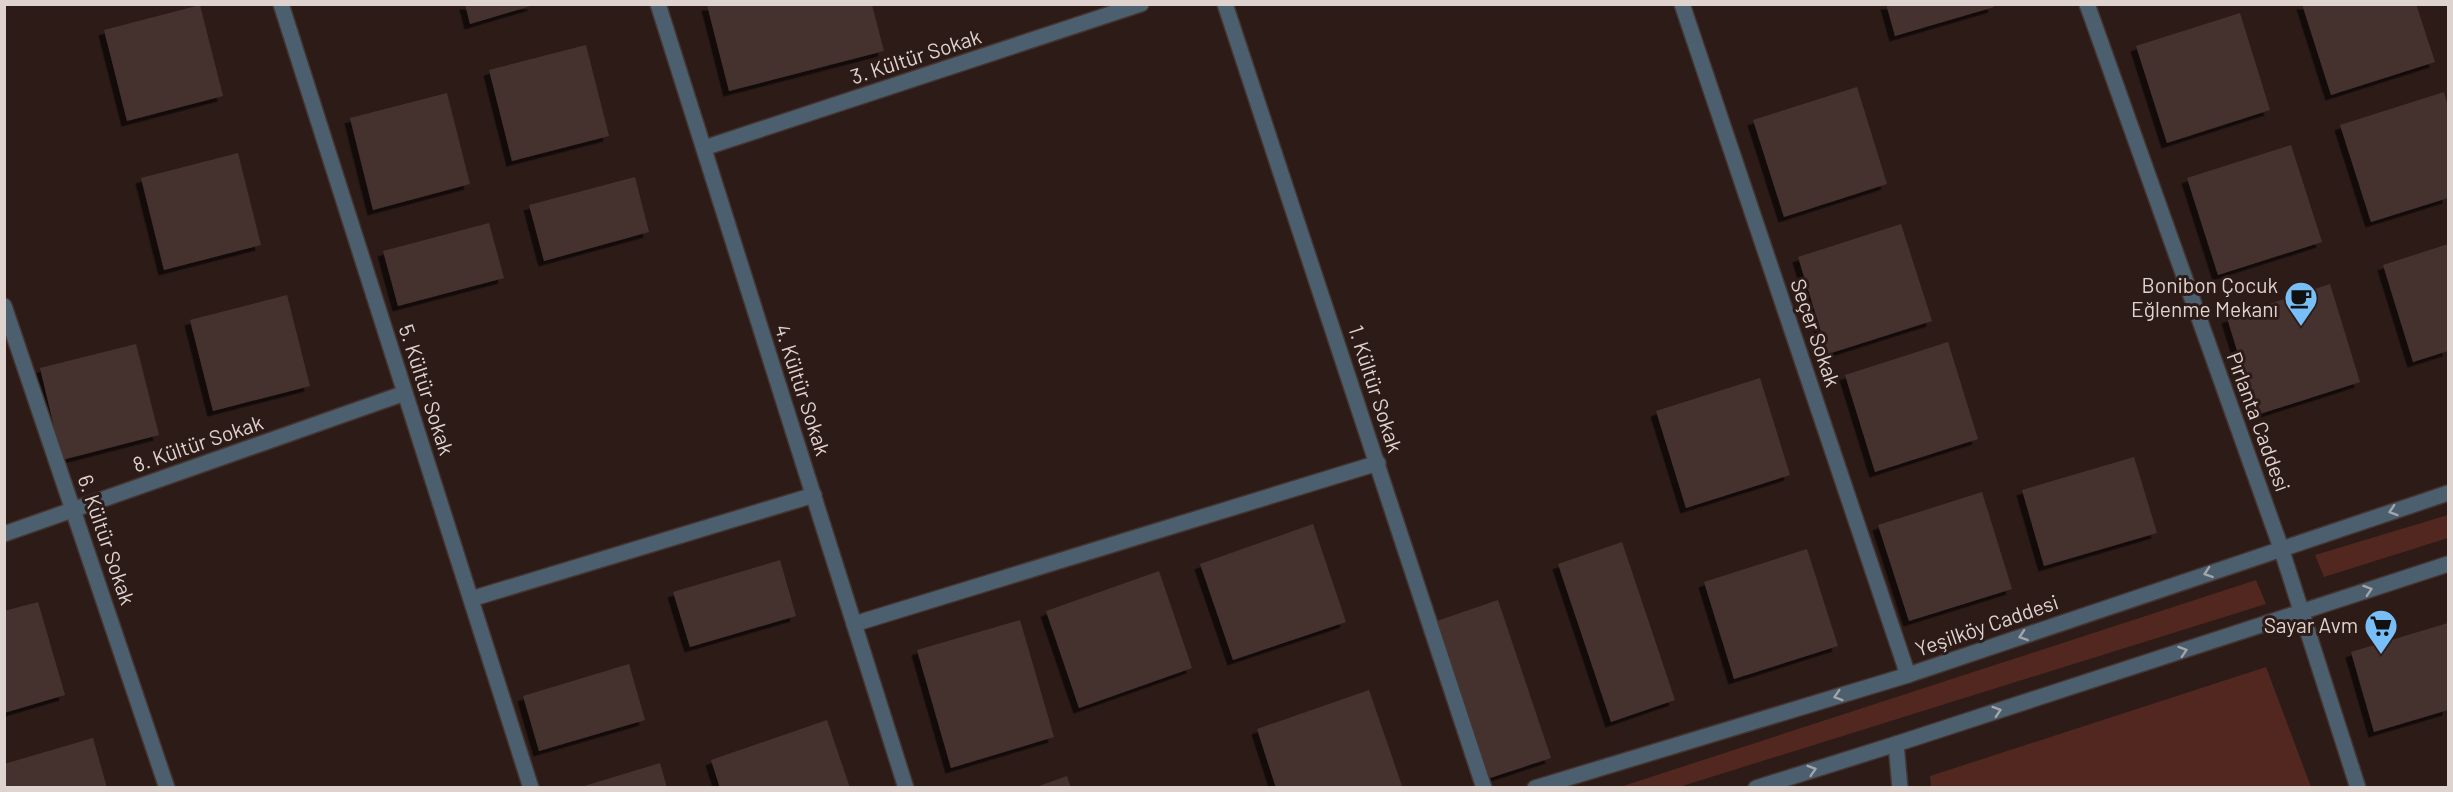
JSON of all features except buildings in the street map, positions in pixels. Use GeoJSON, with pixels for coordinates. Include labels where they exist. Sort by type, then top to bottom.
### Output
{"type":"FeatureCollection","features":[{"type":"Feature","properties":{"kind":"street","name":"5. Kültür Sokak"},"geometry":{"type":"LineString","coordinates":[[281,4],[531,788]]}},
{"type":"Feature","properties":{"kind":"street","name":"4. Kültür Sokak"},"geometry":{"type":"LineString","coordinates":[[658,4],[906,788]]}},
{"type":"Feature","properties":{"kind":"street","name":"3. Kültür Sokak"},"geometry":{"type":"LineString","coordinates":[[704,148],[1141,4]]}},
{"type":"Feature","properties":{"kind":"street","name":"1. Kültür Sokak"},"geometry":{"type":"LineString","coordinates":[[1225,4],[1484,788]]}},
{"type":"Feature","properties":{"kind":"street","name":"Pırlanta Caddesi"},"geometry":{"type":"LineString","coordinates":[[2087,4],[2281,548],[2358,788]]}},
{"type":"Feature","properties":{"kind":"street","name":"Seçer Sokak"},"geometry":{"type":"LineString","coordinates":[[1684,5],[1908,675]]}},
{"type":"Feature","properties":{"kind":"street","name":"6. Kültür Sokak"},"geometry":{"type":"LineString","coordinates":[[4,306],[167,788]]}},
{"type":"Feature","properties":{"kind":"street","name":"8. Kültür Sokak"},"geometry":{"type":"LineString","coordinates":[[4,534],[405,393]]}},
{"type":"Feature","properties":{"kind":"street"},"geometry":{"type":"LineString","coordinates":[[854,624],[1378,463]]}},
{"type":"Feature","properties":{"kind":"street","name":"Yeşilköy Caddesi"},"geometry":{"type":"LineString","coordinates":[[1535,788],[1908,675],[2448,493]]}},
{"type":"Feature","properties":{"kind":"street"},"geometry":{"type":"LineString","coordinates":[[471,599],[814,495]]}},
{"type":"Feature","properties":{"kind":"street"},"geometry":{"type":"LineString","coordinates":[[1756,788],[2448,564]]}},
{"type":"Feature","properties":{"kind":"street"},"geometry":{"type":"LineString","coordinates":[[1896,744],[1900,788]]}},
{"type":"Feature","properties":{"kind":"shaded area"},"geometry":{"type":"Polygon","coordinates":[[[2448,515],[2448,538],[2324,577],[2315,555],[2448,515]]]}},
{"type":"Feature","properties":{"kind":"shaded area"},"geometry":{"type":"Polygon","coordinates":[[[2256,580],[2266,604],[1679,787],[1620,787],[2256,580]]]}},
{"type":"Feature","properties":{"kind":"shaded area"},"geometry":{"type":"Polygon","coordinates":[[[2266,667],[2311,787],[1931,787],[1930,776],[2266,667]]]}},
{"type":"Feature","properties":{"kind":"place","name":"Bonibon Çocuk Eğlenme Mekanı"},"geometry":{"type":"Point","coordinates":[2301,327]}},
{"type":"Feature","properties":{"kind":"place","name":"Sayar Avm"},"geometry":{"type":"Point","coordinates":[2381,655]}}]}
